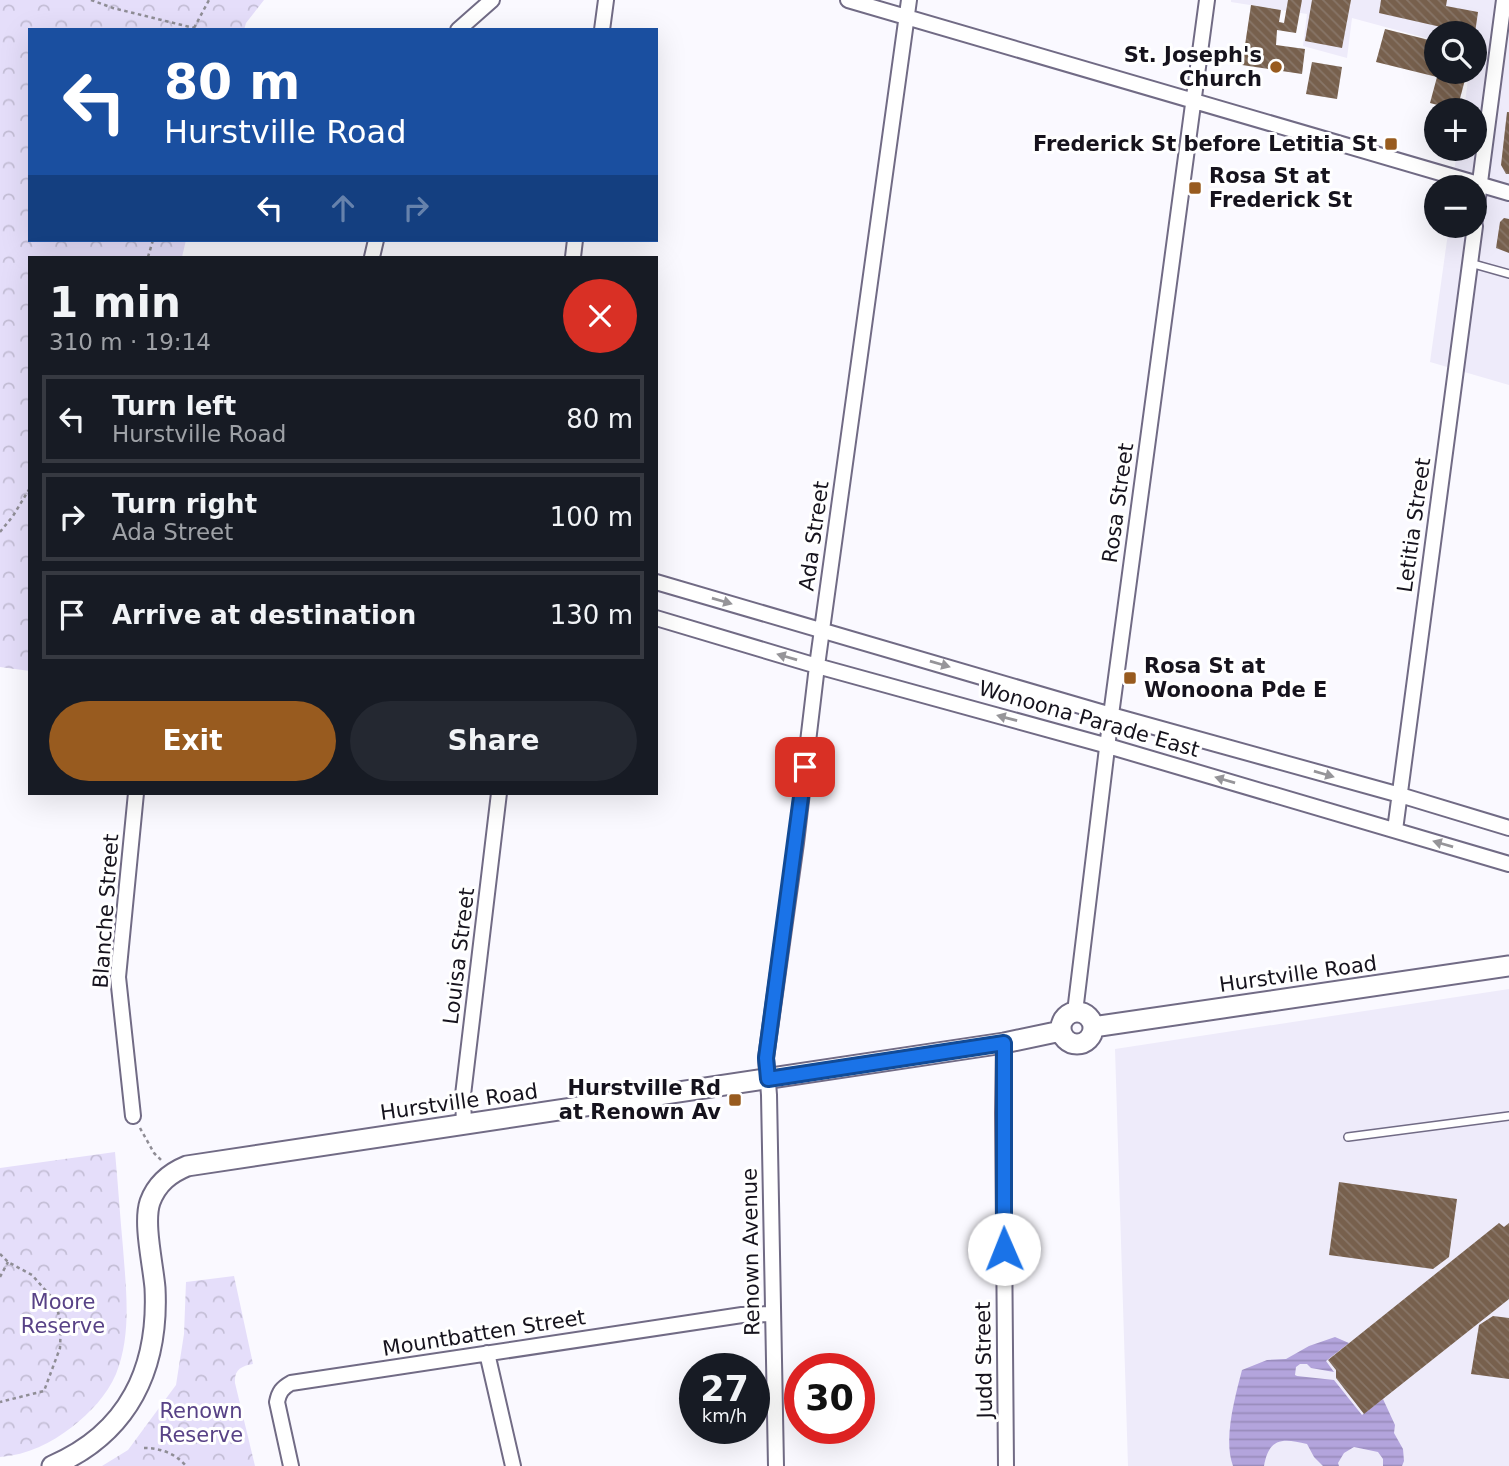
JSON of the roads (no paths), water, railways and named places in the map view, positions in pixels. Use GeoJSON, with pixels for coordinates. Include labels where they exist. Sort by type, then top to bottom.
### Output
{"type":"FeatureCollection","features":[{"type":"Feature","properties":{"kind":"main road","name":"Hurstville Road"},"geometry":{"type":"LineString","coordinates":[[1093,1027],[1509,966]]}},
{"type":"Feature","properties":{"kind":"main road"},"geometry":{"type":"LineString","coordinates":[[1075,1012],[1085,1014],[1093,1027],[1087,1041],[1076,1045],[1066,1041],[1060,1031],[1062,1021],[1069,1013],[1075,1012]]}},
{"type":"Feature","properties":{"kind":"main road","name":"Hurstville Road"},"geometry":{"type":"LineString","coordinates":[[52,1466],[71,1458],[114,1424],[130,1402],[144,1374],[153,1340],[155,1290],[148,1213],[150,1204],[167,1178],[187,1166],[1004,1043],[1060,1031]]}},
{"type":"Feature","properties":{"kind":"street"},"geometry":{"type":"LineString","coordinates":[[460,28],[492,0]]}},
{"type":"Feature","properties":{"kind":"street"},"geometry":{"type":"LineString","coordinates":[[602,28],[606,0]]}},
{"type":"Feature","properties":{"kind":"street"},"geometry":{"type":"LineString","coordinates":[[848,0],[1449,175]]}},
{"type":"Feature","properties":{"kind":"street","name":"Ada Street"},"geometry":{"type":"LineString","coordinates":[[768,1079],[766,1058],[817,666],[909,0]]}},
{"type":"Feature","properties":{"kind":"street","name":"Rosa Street"},"geometry":{"type":"LineString","coordinates":[[1075,1012],[1111,715],[1207,0]]}},
{"type":"Feature","properties":{"kind":"street"},"geometry":{"type":"LineString","coordinates":[[1481,175],[1504,0]]}},
{"type":"Feature","properties":{"kind":"street"},"geometry":{"type":"LineString","coordinates":[[1487,186],[1509,193]]}},
{"type":"Feature","properties":{"kind":"street","name":"Letitia Street"},"geometry":{"type":"LineString","coordinates":[[1395,830],[1473,238]]}},
{"type":"Feature","properties":{"kind":"street","name":"Wonoona Parade East"},"geometry":{"type":"LineString","coordinates":[[658,583],[1509,828]]}},
{"type":"Feature","properties":{"kind":"street","name":"Wonoona Parade East"},"geometry":{"type":"LineString","coordinates":[[658,619],[817,666],[1108,746],[1509,864]]}},
{"type":"Feature","properties":{"kind":"street","name":"Blanche Street"},"geometry":{"type":"LineString","coordinates":[[133,1116],[118,977],[136,795]]}},
{"type":"Feature","properties":{"kind":"street","name":"Louisa Street"},"geometry":{"type":"LineString","coordinates":[[464,1125],[463,1095],[499,795]]}},
{"type":"Feature","properties":{"kind":"street","name":"Judd Street"},"geometry":{"type":"LineString","coordinates":[[1004,1043],[1006,1466]]}},
{"type":"Feature","properties":{"kind":"street","name":"Renown Avenue"},"geometry":{"type":"LineString","coordinates":[[768,1079],[776,1466]]}},
{"type":"Feature","properties":{"kind":"street","name":"Mountbatten Street"},"geometry":{"type":"LineString","coordinates":[[291,1466],[278,1409],[279,1394],[291,1383],[742,1315],[773,1314]]}},
{"type":"Feature","properties":{"kind":"street"},"geometry":{"type":"LineString","coordinates":[[487,1353],[513,1466]]}},
{"type":"Feature","properties":{"kind":"lane"},"geometry":{"type":"LineString","coordinates":[[1470,263],[1509,274]]}},
{"type":"Feature","properties":{"kind":"lane"},"geometry":{"type":"LineString","coordinates":[[1348,1137],[1509,1116]]}},
{"type":"Feature","properties":{"kind":"place","name":"St. Joseph's Church"},"geometry":{"type":"Point","coordinates":[1276,67]}},
{"type":"Feature","properties":{"kind":"place","name":"Frederick St before Letitia St"},"geometry":{"type":"Point","coordinates":[1391,144]}},
{"type":"Feature","properties":{"kind":"place","name":"Rosa St at Frederick St"},"geometry":{"type":"Point","coordinates":[1195,188]}},
{"type":"Feature","properties":{"kind":"place","name":"Rosa St at Wonoona Pde E"},"geometry":{"type":"Point","coordinates":[1130,678]}},
{"type":"Feature","properties":{"kind":"place","name":"Hurstville Rd at Renown Av"},"geometry":{"type":"Point","coordinates":[735,1100]}},
{"type":"Feature","properties":{"kind":"park label","name":"Moore Reserve"},"geometry":{"type":"Point","coordinates":[63,1314]}},
{"type":"Feature","properties":{"kind":"park label","name":"Renown Reserve"},"geometry":{"type":"Point","coordinates":[201,1423]}}]}
